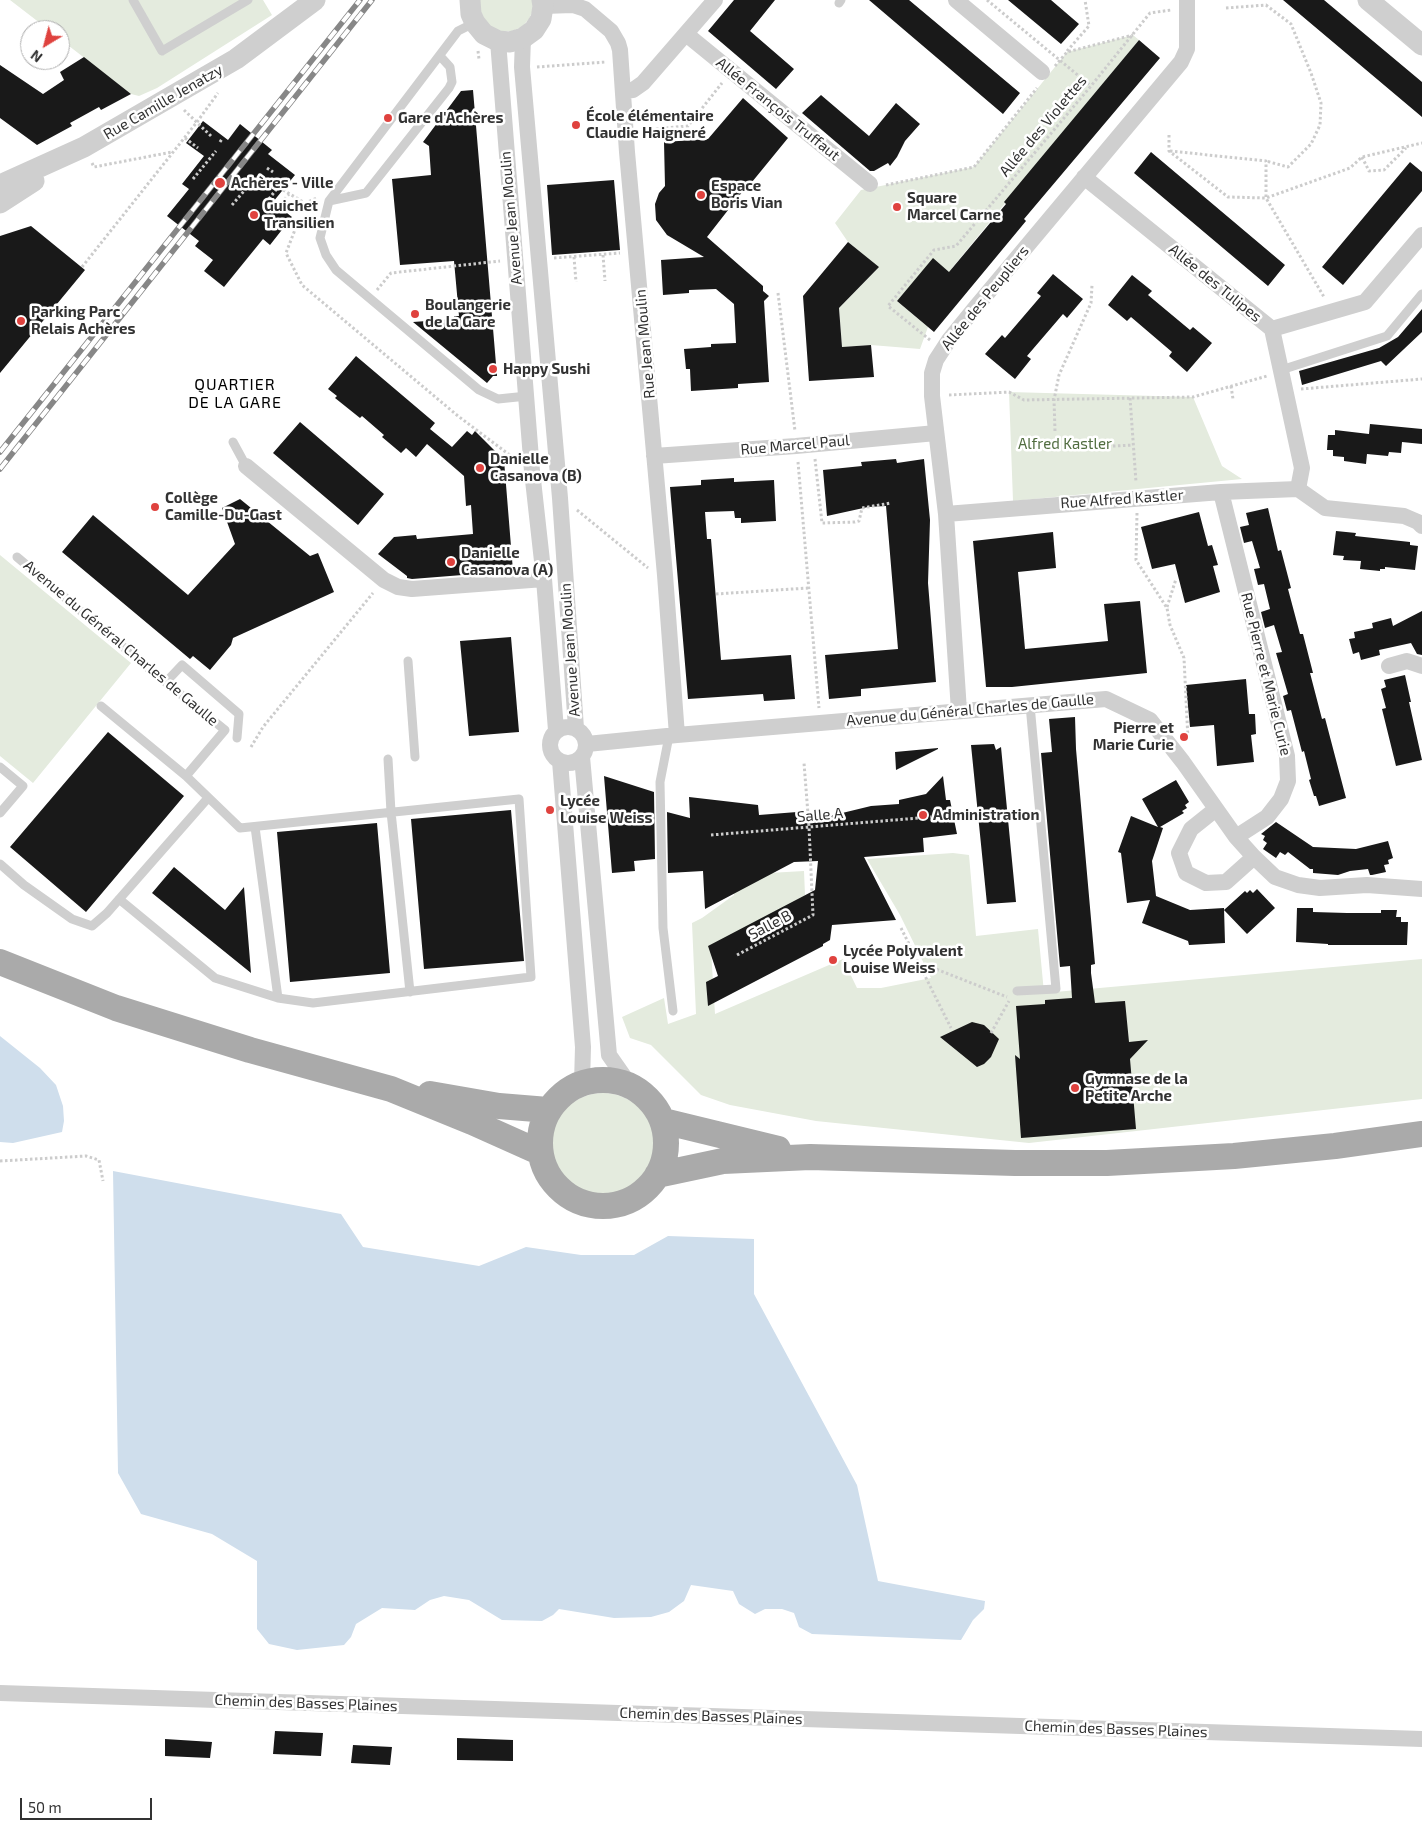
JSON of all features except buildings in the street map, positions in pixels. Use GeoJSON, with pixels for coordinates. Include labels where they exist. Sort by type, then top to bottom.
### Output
{"type":"FeatureCollection","features":[{"type":"Feature","properties":{"kind":"main road"},"geometry":{"type":"LineString","coordinates":[[0,962],[126,1011],[250,1050],[391,1089],[539,1152]]}},
{"type":"Feature","properties":{"kind":"main road"},"geometry":{"type":"LineString","coordinates":[[606,1079],[630,1085],[650,1100],[663,1121],[667,1146],[658,1175],[652,1184],[636,1198],[616,1206],[595,1207],[575,1201],[558,1189],[546,1172],[539,1152],[540,1131],[548,1110],[563,1093],[582,1082],[606,1079]]}},
{"type":"Feature","properties":{"kind":"main road"},"geometry":{"type":"LineString","coordinates":[[391,1089],[499,1106],[548,1110]]}},
{"type":"Feature","properties":{"kind":"main road"},"geometry":{"type":"LineString","coordinates":[[663,1121],[810,1157]]}},
{"type":"Feature","properties":{"kind":"main road"},"geometry":{"type":"LineString","coordinates":[[658,1175],[723,1161],[810,1157],[1015,1163],[1108,1163],[1234,1156],[1307,1149],[1422,1134]]}},
{"type":"Feature","properties":{"kind":"street","name":"Rue Camille Jenatzy"},"geometry":{"type":"LineString","coordinates":[[0,185],[84,147],[137,118],[236,59],[315,0]]}},
{"type":"Feature","properties":{"kind":"street"},"geometry":{"type":"LineString","coordinates":[[470,0],[471,14],[475,23],[484,34],[498,41],[510,42],[523,38],[534,30],[541,18],[543,3]]}},
{"type":"Feature","properties":{"kind":"street"},"geometry":{"type":"LineString","coordinates":[[624,91],[633,90],[644,84],[715,0]]}},
{"type":"Feature","properties":{"kind":"street"},"geometry":{"type":"LineString","coordinates":[[956,0],[1046,74]]}},
{"type":"Feature","properties":{"kind":"street"},"geometry":{"type":"LineString","coordinates":[[1368,0],[1422,45]]}},
{"type":"Feature","properties":{"kind":"street","name":"Rue Jean Moulin"},"geometry":{"type":"LineString","coordinates":[[543,3],[574,5],[592,14],[611,31],[618,43],[624,91],[627,152],[666,584],[673,735]]}},
{"type":"Feature","properties":{"kind":"street","name":"Allée des Peupliers"},"geometry":{"type":"LineString","coordinates":[[959,711],[946,514],[932,396],[932,373],[936,360],[975,308],[1181,62],[1188,49],[1187,4]]}},
{"type":"Feature","properties":{"kind":"street","name":"Allée François Truffaut"},"geometry":{"type":"LineString","coordinates":[[686,34],[875,185]]}},
{"type":"Feature","properties":{"kind":"street","name":"Avenue Jean Moulin"},"geometry":{"type":"LineString","coordinates":[[523,38],[522,67],[549,393],[560,498],[576,728]]}},
{"type":"Feature","properties":{"kind":"street","name":"Avenue Jean Moulin"},"geometry":{"type":"LineString","coordinates":[[498,41],[532,471],[544,579],[556,730]]}},
{"type":"Feature","properties":{"kind":"street"},"geometry":{"type":"LineString","coordinates":[[0,203],[84,147]]}},
{"type":"Feature","properties":{"kind":"street","name":"Allée des Tulipes"},"geometry":{"type":"LineString","coordinates":[[1084,177],[1272,329],[1365,302],[1422,235]]}},
{"type":"Feature","properties":{"kind":"street"},"geometry":{"type":"LineString","coordinates":[[1272,329],[1302,468],[1298,489],[1325,508],[1404,516],[1418,522],[1422,526]]}},
{"type":"Feature","properties":{"kind":"street"},"geometry":{"type":"LineString","coordinates":[[527,396],[549,393]]}},
{"type":"Feature","properties":{"kind":"street","name":"Rue Marcel Paul"},"geometry":{"type":"LineString","coordinates":[[654,456],[796,446],[936,432]]}},
{"type":"Feature","properties":{"kind":"street"},"geometry":{"type":"LineString","coordinates":[[246,466],[384,580],[398,587],[412,589],[544,579]]}},
{"type":"Feature","properties":{"kind":"street","name":"Rue Alfred Kastler"},"geometry":{"type":"LineString","coordinates":[[946,514],[1221,492],[1298,489]]}},
{"type":"Feature","properties":{"kind":"street","name":"Rue Pierre et Marie Curie"},"geometry":{"type":"LineString","coordinates":[[1221,492],[1287,756],[1288,781],[1281,799],[1268,817],[1236,837]]}},
{"type":"Feature","properties":{"kind":"street"},"geometry":{"type":"LineString","coordinates":[[1389,666],[1407,661],[1422,666]]}},
{"type":"Feature","properties":{"kind":"street","name":"Avenue du Général Charles de Gaulle"},"geometry":{"type":"LineString","coordinates":[[560,761],[572,763],[584,751],[673,735],[1106,699],[1150,720],[1183,762],[1236,837],[1275,877],[1298,885],[1320,888],[1366,885],[1422,889]]}},
{"type":"Feature","properties":{"kind":"street"},"geometry":{"type":"LineString","coordinates":[[582,1082],[583,1038],[560,761],[551,752],[550,746],[552,735],[556,730],[566,726],[576,728],[584,734],[609,1055],[630,1085]]}},
{"type":"Feature","properties":{"kind":"street"},"geometry":{"type":"LineString","coordinates":[[1216,809],[1191,829],[1180,853],[1186,873],[1206,883],[1226,882],[1254,857]]}},
{"type":"Feature","properties":{"kind":"street","name":"Chemin des Basses Plaines"},"geometry":{"type":"LineString","coordinates":[[0,1693],[1422,1739]]}},
{"type":"Feature","properties":{"kind":"lane"},"geometry":{"type":"LineString","coordinates":[[133,0],[162,51],[248,0]]}},
{"type":"Feature","properties":{"kind":"lane"},"geometry":{"type":"LineString","coordinates":[[475,23],[458,31],[329,201],[320,238],[326,255],[336,270],[479,390],[498,399],[527,396]]}},
{"type":"Feature","properties":{"kind":"lane"},"geometry":{"type":"LineString","coordinates":[[329,201],[366,193],[449,88],[452,82],[450,67],[440,56]]}},
{"type":"Feature","properties":{"kind":"lane"},"geometry":{"type":"LineString","coordinates":[[1283,380],[1387,336],[1422,294]]}},
{"type":"Feature","properties":{"kind":"lane"},"geometry":{"type":"LineString","coordinates":[[233,442],[246,466]]}},
{"type":"Feature","properties":{"kind":"lane","name":"Avenue du Général Charles de Gaulle"},"geometry":{"type":"LineString","coordinates":[[17,556],[225,730],[186,776]]}},
{"type":"Feature","properties":{"kind":"lane"},"geometry":{"type":"LineString","coordinates":[[408,661],[415,757]]}},
{"type":"Feature","properties":{"kind":"lane"},"geometry":{"type":"LineString","coordinates":[[166,682],[182,664],[239,714],[237,738]]}},
{"type":"Feature","properties":{"kind":"lane"},"geometry":{"type":"LineString","coordinates":[[101,706],[186,776],[240,828],[519,799],[531,977],[313,1003],[278,998],[215,978],[119,899]]}},
{"type":"Feature","properties":{"kind":"lane"},"geometry":{"type":"LineString","coordinates":[[1017,991],[1056,989],[1030,706]]}},
{"type":"Feature","properties":{"kind":"lane"},"geometry":{"type":"LineString","coordinates":[[673,735],[660,782],[663,928],[673,1011]]}},
{"type":"Feature","properties":{"kind":"lane"},"geometry":{"type":"LineString","coordinates":[[388,759],[391,812],[410,992]]}},
{"type":"Feature","properties":{"kind":"lane"},"geometry":{"type":"LineString","coordinates":[[0,767],[23,786],[0,813]]}},
{"type":"Feature","properties":{"kind":"lane"},"geometry":{"type":"LineString","coordinates":[[0,864],[72,919],[92,926],[107,913],[208,798]]}},
{"type":"Feature","properties":{"kind":"lane"},"geometry":{"type":"LineString","coordinates":[[255,827],[278,998]]}},
{"type":"Feature","properties":{"kind":"path"},"geometry":{"type":"LineString","coordinates":[[986,0],[1091,86]]}},
{"type":"Feature","properties":{"kind":"path"},"geometry":{"type":"LineString","coordinates":[[875,185],[974,167],[1046,74],[1089,26],[1085,0]]}},
{"type":"Feature","properties":{"kind":"path","name":"Allée des Violettes"},"geometry":{"type":"LineString","coordinates":[[942,350],[888,306],[934,250],[956,246],[1150,13],[1187,4]]}},
{"type":"Feature","properties":{"kind":"path"},"geometry":{"type":"LineString","coordinates":[[1169,151],[1266,161],[1288,166],[1311,144],[1320,126],[1321,103],[1291,24],[1266,6],[1226,8]]}},
{"type":"Feature","properties":{"kind":"path"},"geometry":{"type":"LineString","coordinates":[[1067,52],[1133,35]]}},
{"type":"Feature","properties":{"kind":"path"},"geometry":{"type":"LineString","coordinates":[[535,67],[608,62]]}},
{"type":"Feature","properties":{"kind":"path"},"geometry":{"type":"LineString","coordinates":[[637,130],[688,126],[732,71]]}},
{"type":"Feature","properties":{"kind":"path"},"geometry":{"type":"LineString","coordinates":[[82,267],[185,138],[220,90]]}},
{"type":"Feature","properties":{"kind":"path"},"geometry":{"type":"LineString","coordinates":[[168,99],[211,136]]}},
{"type":"Feature","properties":{"kind":"path"},"geometry":{"type":"LineString","coordinates":[[1169,135],[1169,151]]}},
{"type":"Feature","properties":{"kind":"path"},"geometry":{"type":"LineString","coordinates":[[185,138],[198,148]]}},
{"type":"Feature","properties":{"kind":"path"},"geometry":{"type":"LineString","coordinates":[[1169,151],[1228,197],[1266,198],[1350,168],[1362,157],[1422,143]]}},
{"type":"Feature","properties":{"kind":"path"},"geometry":{"type":"LineString","coordinates":[[84,147],[94,167],[173,152]]}},
{"type":"Feature","properties":{"kind":"path"},"geometry":{"type":"LineString","coordinates":[[1362,157],[1369,171],[1384,170],[1407,147]]}},
{"type":"Feature","properties":{"kind":"path"},"geometry":{"type":"LineString","coordinates":[[193,180],[216,151]]}},
{"type":"Feature","properties":{"kind":"path"},"geometry":{"type":"LineString","coordinates":[[1266,161],[1266,198],[1332,312]]}},
{"type":"Feature","properties":{"kind":"path"},"geometry":{"type":"LineString","coordinates":[[267,168],[273,172]]}},
{"type":"Feature","properties":{"kind":"path"},"geometry":{"type":"LineString","coordinates":[[232,205],[250,184]]}},
{"type":"Feature","properties":{"kind":"path"},"geometry":{"type":"LineString","coordinates":[[272,198],[278,187],[274,184]]}},
{"type":"Feature","properties":{"kind":"path"},"geometry":{"type":"LineString","coordinates":[[282,190],[305,203]]}},
{"type":"Feature","properties":{"kind":"path"},"geometry":{"type":"LineString","coordinates":[[267,193],[272,198],[282,202]]}},
{"type":"Feature","properties":{"kind":"path"},"geometry":{"type":"LineString","coordinates":[[278,207],[289,194]]}},
{"type":"Feature","properties":{"kind":"path"},"geometry":{"type":"LineString","coordinates":[[298,222],[286,253],[302,285],[458,416],[522,464]]}},
{"type":"Feature","properties":{"kind":"path"},"geometry":{"type":"LineString","coordinates":[[549,258],[636,252]]}},
{"type":"Feature","properties":{"kind":"path"},"geometry":{"type":"LineString","coordinates":[[603,255],[605,281]]}},
{"type":"Feature","properties":{"kind":"path"},"geometry":{"type":"LineString","coordinates":[[574,257],[576,282]]}},
{"type":"Feature","properties":{"kind":"path"},"geometry":{"type":"LineString","coordinates":[[370,298],[391,273],[504,261]]}},
{"type":"Feature","properties":{"kind":"path"},"geometry":{"type":"LineString","coordinates":[[1055,431],[1054,400],[1059,375],[1091,303],[1092,285]]}},
{"type":"Feature","properties":{"kind":"path"},"geometry":{"type":"LineString","coordinates":[[778,293],[796,446],[819,709]]}},
{"type":"Feature","properties":{"kind":"path"},"geometry":{"type":"LineString","coordinates":[[932,396],[1009,392],[1024,400],[1193,397],[1266,376],[1283,380],[1422,379]]}},
{"type":"Feature","properties":{"kind":"path"},"geometry":{"type":"LineString","coordinates":[[1232,386],[1233,400]]}},
{"type":"Feature","properties":{"kind":"path"},"geometry":{"type":"LineString","coordinates":[[1130,398],[1137,498],[1136,560],[1167,608],[1170,625],[1184,658],[1187,743]]}},
{"type":"Feature","properties":{"kind":"path"},"geometry":{"type":"LineString","coordinates":[[813,444],[822,523],[859,521],[862,508],[891,503]]}},
{"type":"Feature","properties":{"kind":"path"},"geometry":{"type":"LineString","coordinates":[[1078,448],[1133,445]]}},
{"type":"Feature","properties":{"kind":"path"},"geometry":{"type":"LineString","coordinates":[[573,506],[649,568]]}},
{"type":"Feature","properties":{"kind":"path"},"geometry":{"type":"LineString","coordinates":[[1167,608],[1176,579]]}},
{"type":"Feature","properties":{"kind":"path"},"geometry":{"type":"LineString","coordinates":[[252,747],[263,727],[384,580]]}},
{"type":"Feature","properties":{"kind":"path"},"geometry":{"type":"LineString","coordinates":[[716,594],[808,588]]}},
{"type":"Feature","properties":{"kind":"path"},"geometry":{"type":"LineString","coordinates":[[804,763],[809,827]]}},
{"type":"Feature","properties":{"kind":"path","name":"Salle A"},"geometry":{"type":"LineString","coordinates":[[711,834],[931,817]]}},
{"type":"Feature","properties":{"kind":"path","name":"Salle B"},"geometry":{"type":"LineString","coordinates":[[738,955],[813,915],[809,827]]}},
{"type":"Feature","properties":{"kind":"path"},"geometry":{"type":"LineString","coordinates":[[901,928],[951,1028]]}},
{"type":"Feature","properties":{"kind":"path"},"geometry":{"type":"LineString","coordinates":[[918,962],[1010,998]]}},
{"type":"Feature","properties":{"kind":"path"},"geometry":{"type":"LineString","coordinates":[[991,1033],[1010,998],[1012,999],[1017,991]]}},
{"type":"Feature","properties":{"kind":"path"},"geometry":{"type":"LineString","coordinates":[[0,1162],[86,1156],[99,1160],[103,1181]]}},
{"type":"Feature","properties":{"kind":"green space"},"geometry":{"type":"Polygon","coordinates":[[[10,0],[263,0],[272,15],[157,88],[139,96],[131,94],[70,47],[70,20],[36,20],[10,0]]]}},
{"type":"Feature","properties":{"kind":"green space"},"geometry":{"type":"Polygon","coordinates":[[[480,0],[533,0],[533,10],[529,19],[522,27],[512,31],[501,31],[491,27],[484,19],[480,9],[480,0]]]}},
{"type":"Feature","properties":{"kind":"green space"},"geometry":{"type":"Polygon","coordinates":[[[1133,35],[1139,40],[952,268],[951,274],[933,259],[897,301],[928,327],[920,349],[871,345],[842,347],[839,308],[877,269],[876,265],[848,242],[835,223],[861,190],[974,167],[1067,52],[1133,35]]]}},
{"type":"Feature","properties":{"kind":"green space","name":"Alfred Kastler"},"geometry":{"type":"Polygon","coordinates":[[[1009,392],[1193,397],[1222,466],[1242,479],[1013,501],[1009,392]]]}},
{"type":"Feature","properties":{"kind":"green space"},"geometry":{"type":"Polygon","coordinates":[[[0,555],[131,663],[33,783],[0,756],[0,555]]]}},
{"type":"Feature","properties":{"kind":"green space"},"geometry":{"type":"Polygon","coordinates":[[[953,853],[969,855],[976,936],[1038,929],[1044,993],[1422,959],[1422,1099],[1029,1143],[816,1121],[730,1105],[701,1095],[651,1045],[630,1038],[622,1017],[664,998],[668,1024],[696,1014],[692,923],[734,895],[734,875],[804,871],[805,895],[711,950],[715,1014],[843,959],[857,988],[881,988],[931,978],[900,915],[867,859],[953,853]]]}},
{"type":"Feature","properties":{"kind":"green space"},"geometry":{"type":"Polygon","coordinates":[[[603,1093],[623,1097],[640,1108],[651,1125],[655,1145],[651,1165],[640,1182],[623,1193],[603,1197],[583,1193],[566,1182],[555,1165],[551,1145],[555,1125],[566,1108],[583,1097],[603,1093]]]}},
{"type":"Feature","properties":{"kind":"water"},"geometry":{"type":"Polygon","coordinates":[[[0,1036],[40,1068],[56,1085],[63,1106],[64,1121],[62,1132],[13,1143],[0,1142],[0,1036]]]}},
{"type":"Feature","properties":{"kind":"water"},"geometry":{"type":"Polygon","coordinates":[[[113,1171],[341,1214],[363,1247],[479,1266],[526,1247],[581,1255],[634,1255],[668,1236],[754,1239],[754,1294],[857,1485],[878,1581],[985,1601],[984,1609],[973,1620],[961,1640],[812,1634],[799,1627],[794,1613],[782,1609],[765,1609],[755,1614],[739,1604],[733,1591],[691,1585],[684,1601],[669,1612],[651,1617],[614,1618],[559,1609],[542,1621],[502,1620],[469,1600],[444,1596],[430,1600],[415,1610],[382,1608],[356,1624],[351,1637],[344,1645],[297,1650],[269,1644],[257,1629],[257,1561],[212,1534],[141,1514],[118,1473],[113,1171]]]}},
{"type":"Feature","properties":{"kind":"railway"},"geometry":{"type":"LineString","coordinates":[[0,452],[360,0]]}},
{"type":"Feature","properties":{"kind":"railway"},"geometry":{"type":"LineString","coordinates":[[0,469],[372,0]]}},
{"type":"Feature","properties":{"kind":"place","name":"Gare d'Achères"},"geometry":{"type":"Point","coordinates":[388,118]}},
{"type":"Feature","properties":{"kind":"place","name":"École élémentaire Claudie Haigneré"},"geometry":{"type":"Point","coordinates":[576,125]}},
{"type":"Feature","properties":{"kind":"place","name":"Achères - Ville"},"geometry":{"type":"Point","coordinates":[220,183]}},
{"type":"Feature","properties":{"kind":"place","name":"Espace Boris Vian"},"geometry":{"type":"Point","coordinates":[701,195]}},
{"type":"Feature","properties":{"kind":"place","name":"Square Marcel Carne"},"geometry":{"type":"Point","coordinates":[897,207]}},
{"type":"Feature","properties":{"kind":"place","name":"Guichet Transilien"},"geometry":{"type":"Point","coordinates":[254,215]}},
{"type":"Feature","properties":{"kind":"place","name":"Boulangerie de la Gare"},"geometry":{"type":"Point","coordinates":[415,314]}},
{"type":"Feature","properties":{"kind":"place","name":"Parking Parc Relais Achères"},"geometry":{"type":"Point","coordinates":[21,321]}},
{"type":"Feature","properties":{"kind":"place","name":"Happy Sushi"},"geometry":{"type":"Point","coordinates":[493,369]}},
{"type":"Feature","properties":{"kind":"place","name":"Danielle Casanova (B)"},"geometry":{"type":"Point","coordinates":[480,468]}},
{"type":"Feature","properties":{"kind":"place","name":"Collège Camille-Du-Gast"},"geometry":{"type":"Point","coordinates":[155,507]}},
{"type":"Feature","properties":{"kind":"place","name":"Danielle Casanova (A)"},"geometry":{"type":"Point","coordinates":[451,562]}},
{"type":"Feature","properties":{"kind":"place","name":"Pierre et Marie Curie"},"geometry":{"type":"Point","coordinates":[1184,737]}},
{"type":"Feature","properties":{"kind":"place","name":"Lycée Louise Weiss"},"geometry":{"type":"Point","coordinates":[550,810]}},
{"type":"Feature","properties":{"kind":"place","name":"Administration"},"geometry":{"type":"Point","coordinates":[923,815]}},
{"type":"Feature","properties":{"kind":"place","name":"Lycée Polyvalent Louise Weiss"},"geometry":{"type":"Point","coordinates":[833,960]}},
{"type":"Feature","properties":{"kind":"place","name":"Gymnase de la Petite Arche"},"geometry":{"type":"Point","coordinates":[1075,1088]}},
{"type":"Feature","properties":{"kind":"district","name":"QUARTIER DE LA GARE"},"geometry":{"type":"Point","coordinates":[235,394]}}]}
